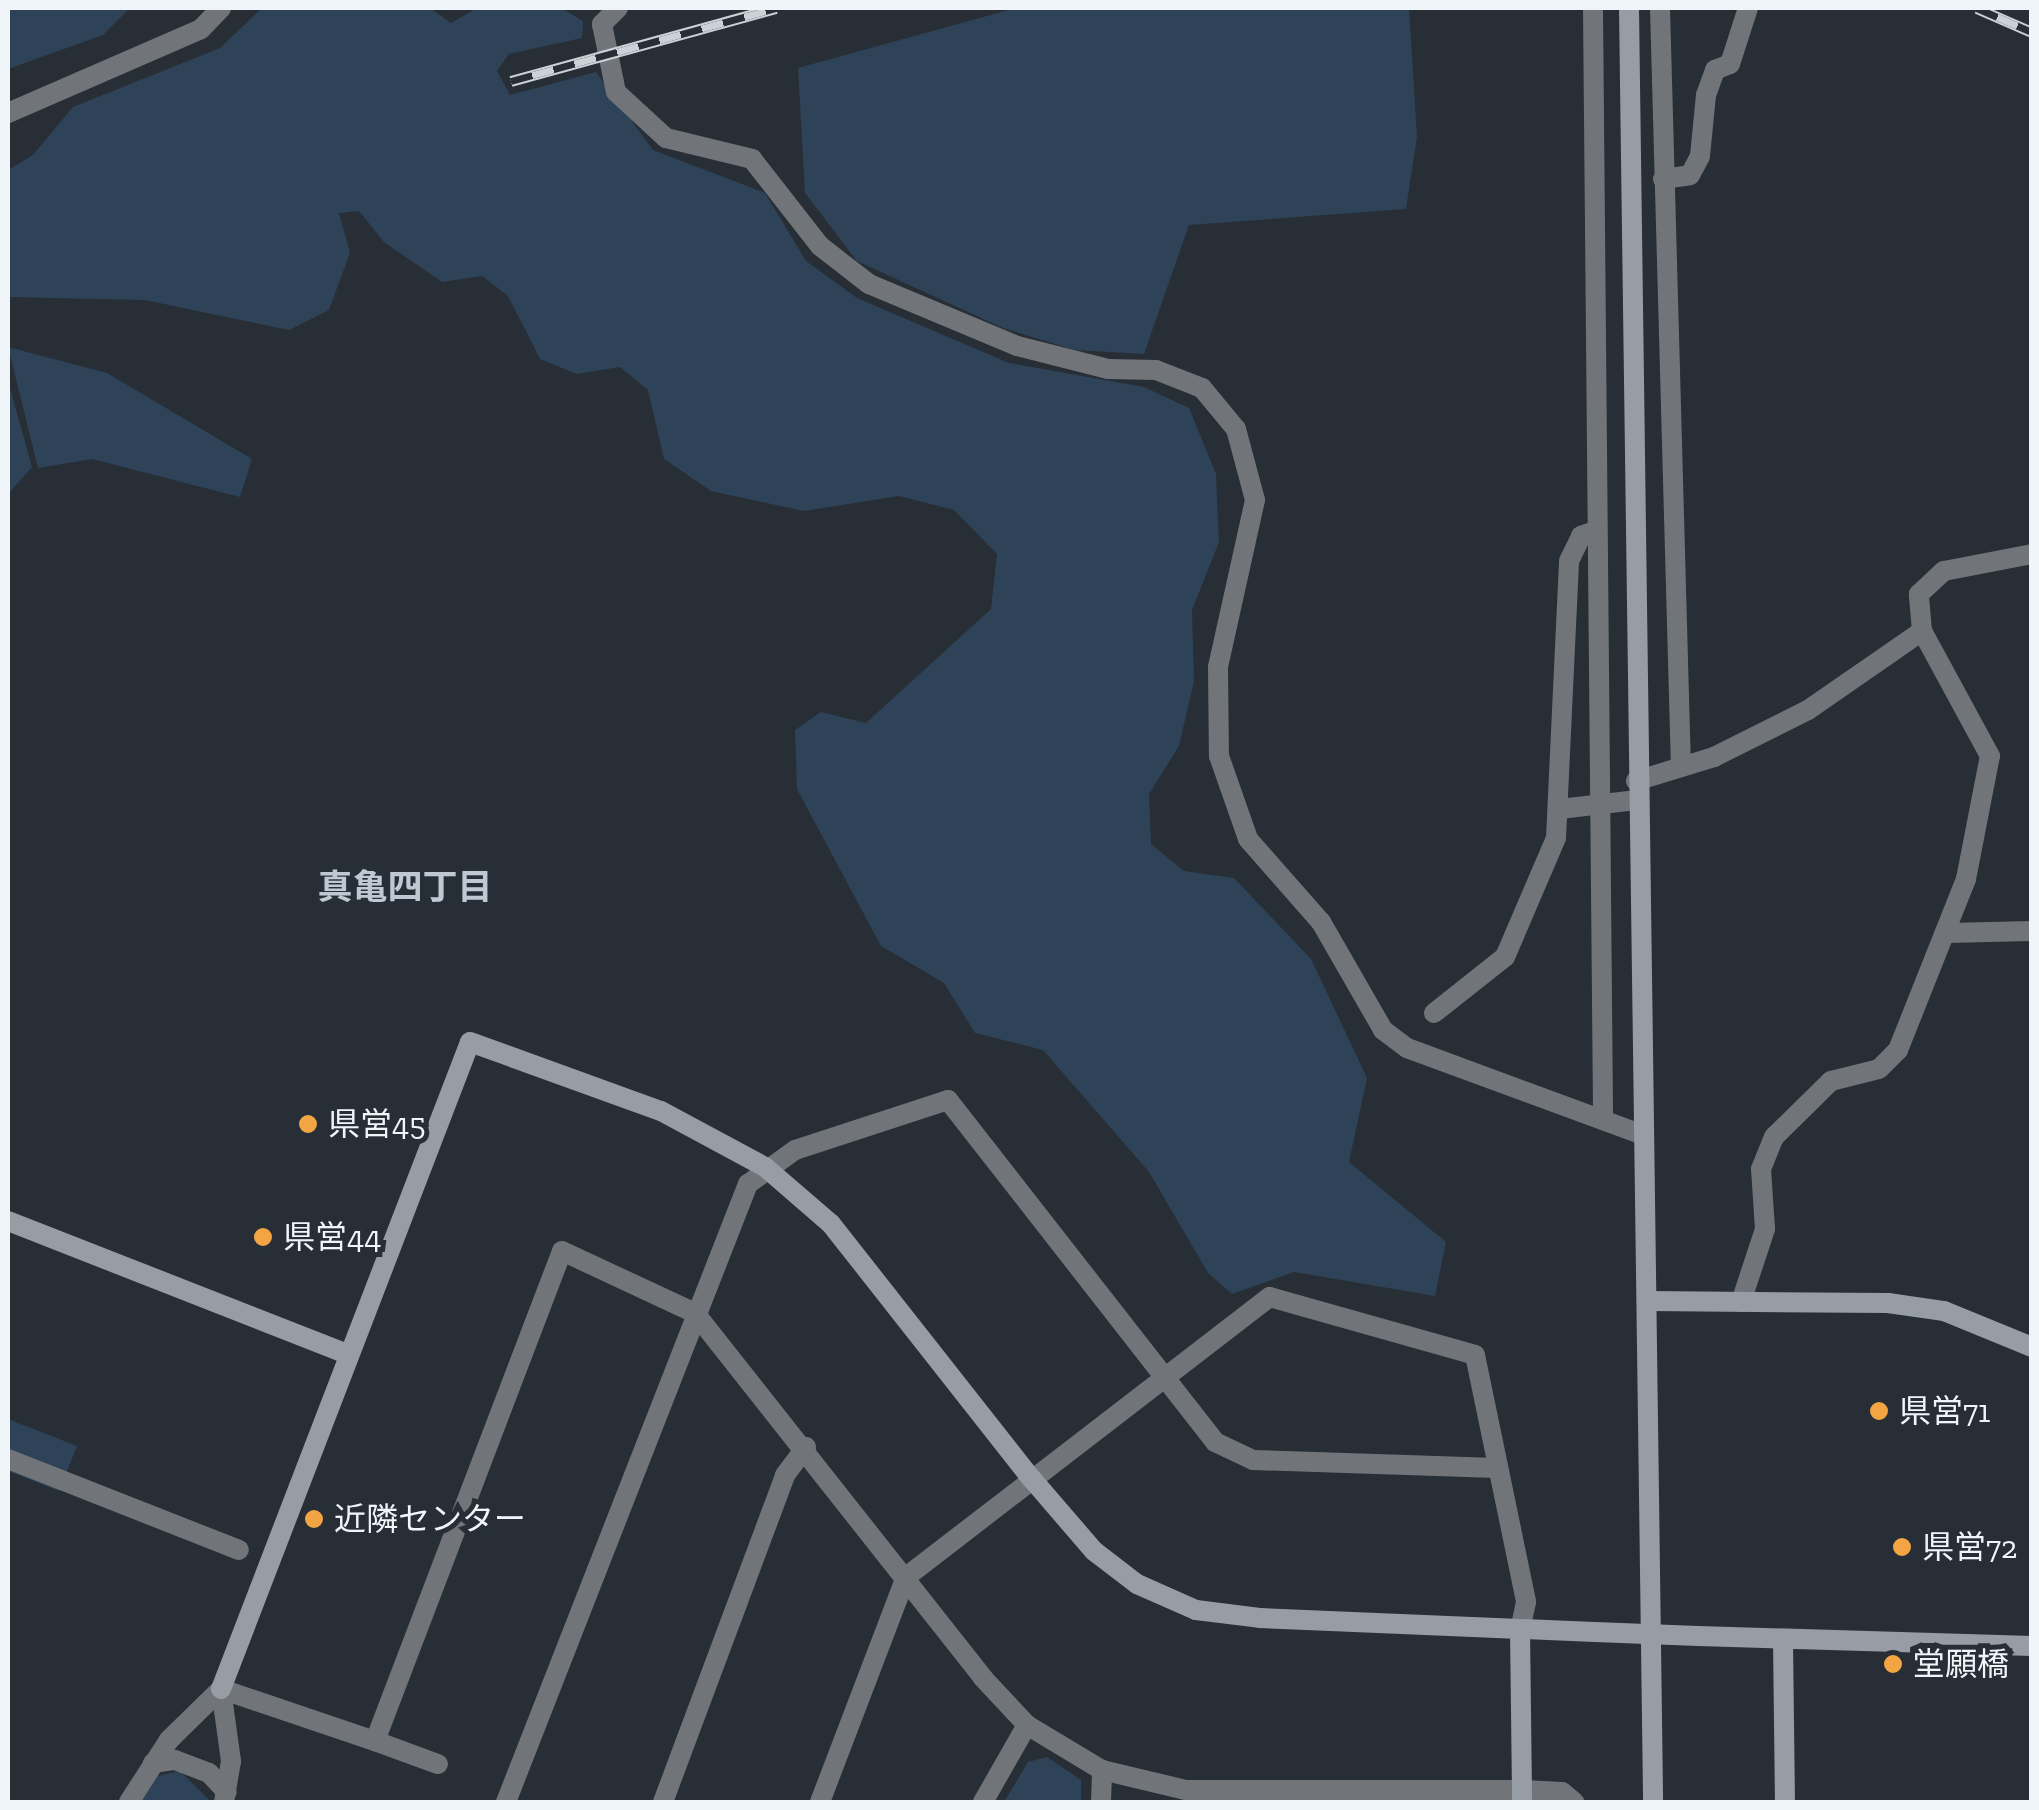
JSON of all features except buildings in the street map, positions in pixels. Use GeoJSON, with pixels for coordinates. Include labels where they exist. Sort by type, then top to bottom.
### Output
{"type":"FeatureCollection","features":[{"type":"Feature","properties":{"kind":"street"},"geometry":{"type":"LineString","coordinates":[[8,113],[201,30],[221,8]]}},
{"type":"Feature","properties":{"kind":"street"},"geometry":{"type":"LineString","coordinates":[[618,8],[602,24],[616,92],[666,138],[752,159],[820,246],[869,284],[1017,346],[1108,369],[1156,370],[1202,388],[1236,429],[1255,500],[1218,667],[1218,756],[1248,840],[1321,922],[1383,1030],[1407,1048],[1644,1135]]}},
{"type":"Feature","properties":{"kind":"street"},"geometry":{"type":"LineString","coordinates":[[1593,8],[1603,1119]]}},
{"type":"Feature","properties":{"kind":"street"},"geometry":{"type":"LineString","coordinates":[[1628,8],[1652,1802]]}},
{"type":"Feature","properties":{"kind":"street"},"geometry":{"type":"LineString","coordinates":[[1660,8],[1681,767]]}},
{"type":"Feature","properties":{"kind":"street"},"geometry":{"type":"LineString","coordinates":[[1663,179],[1690,175],[1700,156],[1706,94],[1716,70],[1730,64],[1748,8]]}},
{"type":"Feature","properties":{"kind":"street"},"geometry":{"type":"LineString","coordinates":[[1434,1014],[1520,935],[1560,808],[1569,562],[1581,536],[1595,531]]}},
{"type":"Feature","properties":{"kind":"street"},"geometry":{"type":"LineString","coordinates":[[1741,1302],[1765,1229],[1761,1169],[1774,1137],[1831,1082],[1879,1069],[1898,1050],[1947,933],[1990,756],[1922,630],[1920,594],[1932,576],[2032,554]]}},
{"type":"Feature","properties":{"kind":"street"},"geometry":{"type":"LineString","coordinates":[[1560,808],[1599,806],[1808,710],[1922,630]]}},
{"type":"Feature","properties":{"kind":"street"},"geometry":{"type":"LineString","coordinates":[[1947,933],[2032,931]]}},
{"type":"Feature","properties":{"kind":"street"},"geometry":{"type":"LineString","coordinates":[[129,1802],[153,1763],[221,1689],[470,1042],[661,1111],[765,1167],[877,1278],[1032,1479],[1094,1551],[1196,1610],[1520,1630],[2032,1646]]}},
{"type":"Feature","properties":{"kind":"street"},"geometry":{"type":"LineString","coordinates":[[506,1802],[748,1184],[765,1167],[948,1100],[1163,1382],[1215,1442],[1253,1460],[1497,1468]]}},
{"type":"Feature","properties":{"kind":"street"},"geometry":{"type":"LineString","coordinates":[[8,1221],[347,1354]]}},
{"type":"Feature","properties":{"kind":"street"},"geometry":{"type":"LineString","coordinates":[[375,1741],[562,1251],[696,1313],[1027,1725],[1102,1770],[1186,1790],[1522,1796],[1562,1792],[1574,1802]]}},
{"type":"Feature","properties":{"kind":"street"},"geometry":{"type":"LineString","coordinates":[[820,1802],[906,1576],[1270,1297],[1475,1355],[1526,1602],[1520,1630],[1522,1796]]}},
{"type":"Feature","properties":{"kind":"street"},"geometry":{"type":"LineString","coordinates":[[1647,1302],[1926,1308],[2032,1347]]}},
{"type":"Feature","properties":{"kind":"street"},"geometry":{"type":"LineString","coordinates":[[663,1802],[786,1475],[806,1447]]}},
{"type":"Feature","properties":{"kind":"street"},"geometry":{"type":"LineString","coordinates":[[8,1459],[239,1550]]}},
{"type":"Feature","properties":{"kind":"street"},"geometry":{"type":"LineString","coordinates":[[1783,1640],[1785,1802]]}},
{"type":"Feature","properties":{"kind":"street"},"geometry":{"type":"LineString","coordinates":[[221,1689],[438,1764]]}},
{"type":"Feature","properties":{"kind":"street"},"geometry":{"type":"LineString","coordinates":[[221,1689],[225,1797]]}},
{"type":"Feature","properties":{"kind":"street"},"geometry":{"type":"LineString","coordinates":[[984,1802],[1027,1725]]}},
{"type":"Feature","properties":{"kind":"street"},"geometry":{"type":"LineString","coordinates":[[153,1763],[176,1760],[209,1772],[225,1797]]}},
{"type":"Feature","properties":{"kind":"street"},"geometry":{"type":"LineString","coordinates":[[1101,1802],[1102,1770]]}},
{"type":"Feature","properties":{"kind":"shaded area"},"geometry":{"type":"Polygon","coordinates":[[[8,8],[130,8],[103,35],[8,69],[8,8]]]}},
{"type":"Feature","properties":{"kind":"shaded area"},"geometry":{"type":"Polygon","coordinates":[[[262,8],[430,8],[451,23],[477,8],[561,8],[583,21],[582,38],[509,54],[497,71],[510,95],[596,72],[653,150],[765,193],[806,261],[857,298],[1009,363],[1144,387],[1189,408],[1216,474],[1219,542],[1192,610],[1194,681],[1179,746],[1149,794],[1151,844],[1184,871],[1234,878],[1311,959],[1367,1078],[1349,1162],[1446,1242],[1435,1296],[1294,1272],[1232,1294],[1208,1273],[1149,1172],[1043,1050],[975,1033],[944,983],[881,946],[797,789],[795,730],[821,712],[866,723],[991,609],[997,554],[954,510],[899,496],[804,511],[711,491],[664,459],[648,390],[620,367],[577,374],[540,359],[508,296],[482,276],[442,282],[384,242],[359,211],[339,213],[350,253],[329,310],[289,330],[145,300],[8,297],[8,170],[33,155],[73,107],[220,48],[262,8]]]}},
{"type":"Feature","properties":{"kind":"shaded area"},"geometry":{"type":"Polygon","coordinates":[[[1016,8],[1409,8],[1417,137],[1406,209],[1189,225],[1144,354],[1075,350],[1003,328],[857,261],[805,193],[798,68],[1016,8]]]}},
{"type":"Feature","properties":{"kind":"shaded area"},"geometry":{"type":"Polygon","coordinates":[[[8,347],[107,373],[252,459],[240,497],[92,459],[38,468],[8,347]]]}},
{"type":"Feature","properties":{"kind":"shaded area"},"geometry":{"type":"Polygon","coordinates":[[[8,381],[32,467],[8,494],[8,381]]]}},
{"type":"Feature","properties":{"kind":"shaded area"},"geometry":{"type":"Polygon","coordinates":[[[8,1419],[77,1446],[59,1491],[8,1471],[8,1419]]]}},
{"type":"Feature","properties":{"kind":"shaded area"},"geometry":{"type":"Polygon","coordinates":[[[1047,1757],[1081,1780],[1081,1802],[1004,1802],[1028,1762],[1047,1757]]]}},
{"type":"Feature","properties":{"kind":"shaded area"},"geometry":{"type":"Polygon","coordinates":[[[180,1771],[211,1802],[138,1802],[152,1777],[180,1771]]]}},
{"type":"Feature","properties":{"kind":"railway"},"geometry":{"type":"LineString","coordinates":[[511,81],[776,8]]}},
{"type":"Feature","properties":{"kind":"railway"},"geometry":{"type":"LineString","coordinates":[[1977,8],[2032,32]]}},
{"type":"Feature","properties":{"kind":"place","name":"県営45"},"geometry":{"type":"Point","coordinates":[308,1124]}},
{"type":"Feature","properties":{"kind":"place","name":"県営44"},"geometry":{"type":"Point","coordinates":[263,1237]}},
{"type":"Feature","properties":{"kind":"place","name":"県営71"},"geometry":{"type":"Point","coordinates":[1879,1411]}},
{"type":"Feature","properties":{"kind":"place","name":"近隣センター"},"geometry":{"type":"Point","coordinates":[314,1519]}},
{"type":"Feature","properties":{"kind":"place","name":"県営72"},"geometry":{"type":"Point","coordinates":[1902,1547]}},
{"type":"Feature","properties":{"kind":"place","name":"堂願橋"},"geometry":{"type":"Point","coordinates":[1893,1664]}},
{"type":"Feature","properties":{"kind":"district","name":"真亀四丁目"},"geometry":{"type":"Point","coordinates":[405,887]}}]}
